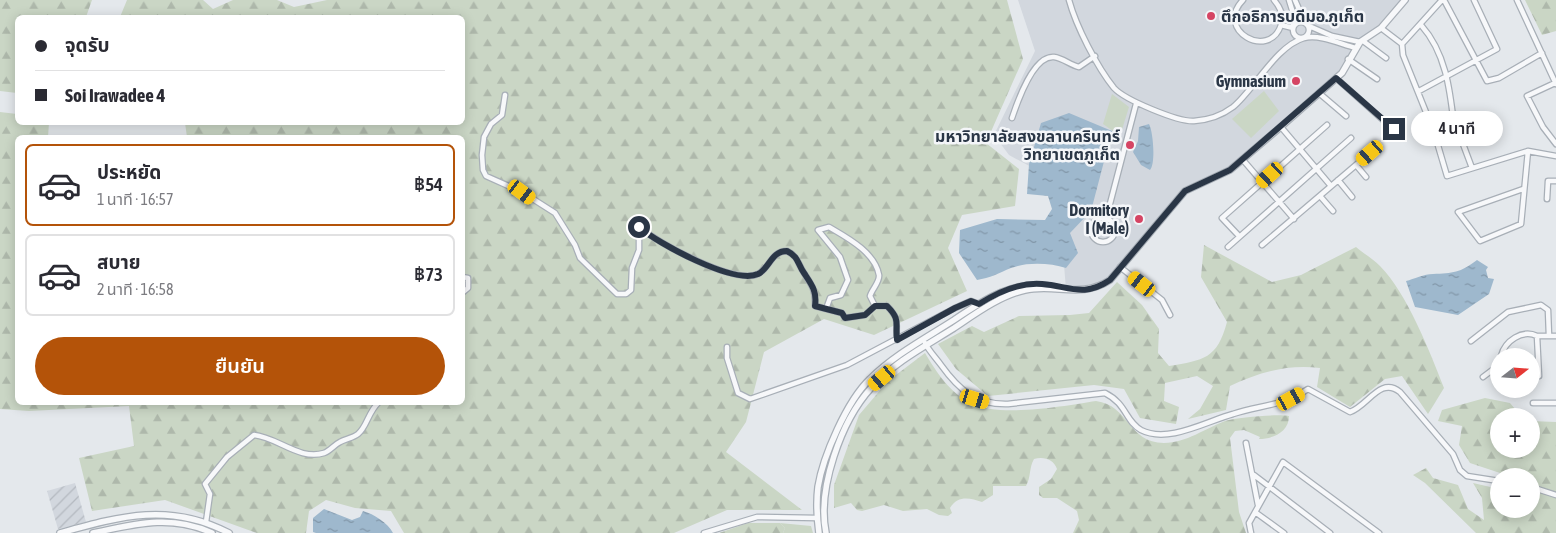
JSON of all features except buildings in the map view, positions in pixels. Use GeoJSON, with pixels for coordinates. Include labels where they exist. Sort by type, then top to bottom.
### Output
{"type":"FeatureCollection","features":[{"type":"Feature","properties":{"kind":"street"},"geometry":{"type":"LineString","coordinates":[[1069,0],[1095,56],[1114,87],[1136,104],[1192,121],[1216,118],[1234,106],[1282,53],[1309,34],[1307,24],[1294,0]]}},
{"type":"Feature","properties":{"kind":"street"},"geometry":{"type":"LineString","coordinates":[[1243,0],[1238,7],[1235,18],[1238,29],[1246,38],[1257,41],[1268,39],[1277,32],[1281,25],[1281,10],[1274,0]]}},
{"type":"Feature","properties":{"kind":"street"},"geometry":{"type":"LineString","coordinates":[[1289,0],[1293,12],[1295,36],[1316,38],[1356,48]]}},
{"type":"Feature","properties":{"kind":"street"},"geometry":{"type":"LineString","coordinates":[[826,533],[824,491],[845,429],[872,387],[892,370],[980,311],[1025,290],[1088,290],[1099,287],[1110,280],[1185,191],[1230,170],[1281,127],[1342,73],[1348,59],[1361,42],[1381,28],[1405,0]]}},
{"type":"Feature","properties":{"kind":"street"},"geometry":{"type":"LineString","coordinates":[[1402,44],[1443,0],[1487,81],[1499,78],[1542,53]]}},
{"type":"Feature","properties":{"kind":"street"},"geometry":{"type":"LineString","coordinates":[[1419,91],[1497,49],[1474,0]]}},
{"type":"Feature","properties":{"kind":"street"},"geometry":{"type":"LineString","coordinates":[[1518,0],[1556,83],[1527,96],[1543,127],[1556,144]]}},
{"type":"Feature","properties":{"kind":"street"},"geometry":{"type":"LineString","coordinates":[[1293,28],[1296,23],[1307,24],[1332,36],[1361,42],[1386,58]]}},
{"type":"Feature","properties":{"kind":"street"},"geometry":{"type":"LineString","coordinates":[[1281,25],[1293,28]]}},
{"type":"Feature","properties":{"kind":"street"},"geometry":{"type":"LineString","coordinates":[[1421,25],[1426,31],[1448,75],[1454,126],[1434,132]]}},
{"type":"Feature","properties":{"kind":"street"},"geometry":{"type":"LineString","coordinates":[[1381,28],[1402,44],[1403,54],[1434,132],[1447,176],[1528,151],[1556,156]]}},
{"type":"Feature","properties":{"kind":"street"},"geometry":{"type":"LineString","coordinates":[[1012,118],[1020,92],[1046,58],[1055,57],[1079,67],[1095,56]]}},
{"type":"Feature","properties":{"kind":"street"},"geometry":{"type":"LineString","coordinates":[[1348,59],[1376,79]]}},
{"type":"Feature","properties":{"kind":"street"},"geometry":{"type":"LineString","coordinates":[[1336,78],[1394,129]]}},
{"type":"Feature","properties":{"kind":"street"},"geometry":{"type":"LineString","coordinates":[[1319,93],[1346,116]]}},
{"type":"Feature","properties":{"kind":"street"},"geometry":{"type":"LineString","coordinates":[[505,95],[502,115],[491,124],[484,137],[482,155],[483,170],[486,176],[522,192],[555,214],[575,245],[580,258],[617,294],[626,294],[632,290],[632,268],[639,250],[639,227],[690,258],[727,274],[751,276],[760,274],[776,255],[787,251],[798,259],[804,273],[813,285],[816,294],[815,306],[842,313],[845,318],[865,315],[875,306],[887,306],[896,316],[898,324],[897,340]]}},
{"type":"Feature","properties":{"kind":"street"},"geometry":{"type":"LineString","coordinates":[[1106,219],[1136,104]]}},
{"type":"Feature","properties":{"kind":"street"},"geometry":{"type":"LineString","coordinates":[[1239,236],[1222,218],[1327,125]]}},
{"type":"Feature","properties":{"kind":"street"},"geometry":{"type":"LineString","coordinates":[[1281,127],[1331,186]]}},
{"type":"Feature","properties":{"kind":"street"},"geometry":{"type":"LineString","coordinates":[[1228,247],[1351,138]]}},
{"type":"Feature","properties":{"kind":"street"},"geometry":{"type":"LineString","coordinates":[[1463,144],[1472,168]]}},
{"type":"Feature","properties":{"kind":"street"},"geometry":{"type":"LineString","coordinates":[[1524,189],[1458,212],[1480,241],[1521,224],[1528,151]]}},
{"type":"Feature","properties":{"kind":"street"},"geometry":{"type":"LineString","coordinates":[[1262,245],[1370,153]]}},
{"type":"Feature","properties":{"kind":"street"},"geometry":{"type":"LineString","coordinates":[[1242,160],[1294,219]]}},
{"type":"Feature","properties":{"kind":"street"},"geometry":{"type":"LineString","coordinates":[[1356,165],[1366,177]]}},
{"type":"Feature","properties":{"kind":"street"},"geometry":{"type":"LineString","coordinates":[[1338,180],[1352,197]]}},
{"type":"Feature","properties":{"kind":"street"},"geometry":{"type":"LineString","coordinates":[[1547,199],[1548,181],[1556,181]]}},
{"type":"Feature","properties":{"kind":"street"},"geometry":{"type":"LineString","coordinates":[[1320,196],[1333,211]]}},
{"type":"Feature","properties":{"kind":"street"},"geometry":{"type":"LineString","coordinates":[[1099,219],[1106,219],[1113,223],[1115,231],[1109,241],[1101,242],[1092,235],[1092,227],[1099,219]]}},
{"type":"Feature","properties":{"kind":"street"},"geometry":{"type":"LineString","coordinates":[[826,308],[830,298],[841,295],[848,280],[840,257],[818,230],[829,227],[854,242],[875,267],[879,275],[878,282],[870,296],[875,306]]}},
{"type":"Feature","properties":{"kind":"street"},"geometry":{"type":"LineString","coordinates":[[1120,267],[1162,300],[1170,315]]}},
{"type":"Feature","properties":{"kind":"street"},"geometry":{"type":"LineString","coordinates":[[465,278],[468,278],[468,288],[465,290]]}},
{"type":"Feature","properties":{"kind":"street"},"geometry":{"type":"LineString","coordinates":[[819,533],[817,518],[818,486],[840,422],[869,380],[924,339],[991,296],[1023,284],[1042,284],[1066,290]]}},
{"type":"Feature","properties":{"kind":"street"},"geometry":{"type":"LineString","coordinates":[[727,347],[727,358],[738,393],[750,399],[847,365],[971,301],[979,304]]}},
{"type":"Feature","properties":{"kind":"street"},"geometry":{"type":"LineString","coordinates":[[1471,341],[1508,312],[1541,305],[1548,310],[1549,336]]}},
{"type":"Feature","properties":{"kind":"street"},"geometry":{"type":"LineString","coordinates":[[1506,348],[1511,339],[1530,334],[1556,336]]}},
{"type":"Feature","properties":{"kind":"street"},"geometry":{"type":"LineString","coordinates":[[1537,336],[1538,348]]}},
{"type":"Feature","properties":{"kind":"street"},"geometry":{"type":"LineString","coordinates":[[924,339],[927,346],[955,384],[975,399],[993,404],[1008,404],[1105,393],[1117,399],[1135,425],[1154,434],[1195,428],[1233,414],[1283,403],[1308,389],[1350,412],[1357,409],[1382,388],[1392,387],[1400,392],[1453,454],[1463,474],[1490,480]]}},
{"type":"Feature","properties":{"kind":"street"},"geometry":{"type":"LineString","coordinates":[[1483,377],[1490,372]]}},
{"type":"Feature","properties":{"kind":"street"},"geometry":{"type":"LineString","coordinates":[[1533,403],[1556,402]]}},
{"type":"Feature","properties":{"kind":"street"},"geometry":{"type":"LineString","coordinates":[[206,522],[210,494],[205,484],[227,458],[254,435],[263,436],[302,453],[318,454],[326,452],[340,442],[358,434],[371,409],[376,405]]}},
{"type":"Feature","properties":{"kind":"street"},"geometry":{"type":"LineString","coordinates":[[1246,443],[1254,475],[1258,506]]}},
{"type":"Feature","properties":{"kind":"street"},"geometry":{"type":"LineString","coordinates":[[1251,533],[1249,527],[1255,512],[1282,462],[1379,533]]}},
{"type":"Feature","properties":{"kind":"street"},"geometry":{"type":"LineString","coordinates":[[1254,475],[1330,533]]}},
{"type":"Feature","properties":{"kind":"street"},"geometry":{"type":"LineString","coordinates":[[1540,490],[1556,495]]}},
{"type":"Feature","properties":{"kind":"street"},"geometry":{"type":"LineString","coordinates":[[1255,512],[1284,533]]}},
{"type":"Feature","properties":{"kind":"street"},"geometry":{"type":"LineString","coordinates":[[60,533],[124,518],[156,513],[178,515],[206,522],[229,533]]}},
{"type":"Feature","properties":{"kind":"street"},"geometry":{"type":"LineString","coordinates":[[135,516],[137,523]]}},
{"type":"Feature","properties":{"kind":"street"},"geometry":{"type":"LineString","coordinates":[[704,533],[757,517],[817,518]]}},
{"type":"Feature","properties":{"kind":"street"},"geometry":{"type":"LineString","coordinates":[[124,518],[126,526]]}},
{"type":"Feature","properties":{"kind":"street"},"geometry":{"type":"LineString","coordinates":[[93,533],[137,523],[164,520],[212,533]]}},
{"type":"Feature","properties":{"kind":"shaded area","name":"มหาวิทยาลัยสงขลานครินทร์ วิทยาเขตภูเก็ต"},"geometry":{"type":"Polygon","coordinates":[[[1018,0],[1405,0],[1381,28],[1360,42],[1342,73],[1230,170],[1185,191],[1110,280],[1066,289],[1057,181],[1009,155],[994,135],[1035,51],[1018,0]]]}},
{"type":"Feature","properties":{"kind":"shaded area"},"geometry":{"type":"Polygon","coordinates":[[[75,483],[86,522],[58,529],[47,491],[75,483]]]}},
{"type":"Feature","properties":{"kind":"green space"},"geometry":{"type":"Polygon","coordinates":[[[0,0],[92,0],[87,15],[15,15],[15,93],[0,91],[0,0]]]}},
{"type":"Feature","properties":{"kind":"green space"},"geometry":{"type":"Polygon","coordinates":[[[127,0],[203,0],[213,9],[233,0],[277,0],[294,7],[327,0],[1007,0],[1023,59],[986,143],[1019,169],[1015,206],[962,215],[948,248],[967,291],[874,335],[824,319],[764,352],[746,422],[726,452],[802,510],[727,510],[674,533],[404,533],[391,511],[355,508],[326,500],[309,511],[306,533],[257,533],[165,500],[92,511],[79,458],[134,446],[129,406],[29,411],[0,409],[0,112],[15,114],[15,125],[49,125],[48,135],[15,135],[15,405],[465,405],[465,135],[187,135],[185,125],[465,125],[465,15],[121,15],[127,0]]]}},
{"type":"Feature","properties":{"kind":"green space"},"geometry":{"type":"Polygon","coordinates":[[[1525,0],[1556,0],[1556,31],[1542,35],[1525,0]]]}},
{"type":"Feature","properties":{"kind":"green space"},"geometry":{"type":"Polygon","coordinates":[[[1264,91],[1279,111],[1251,138],[1232,119],[1264,91]]]}},
{"type":"Feature","properties":{"kind":"green space"},"geometry":{"type":"Polygon","coordinates":[[[1112,94],[1129,107],[1120,136],[1103,124],[1112,94]]]}},
{"type":"Feature","properties":{"kind":"green space"},"geometry":{"type":"Polygon","coordinates":[[[1204,245],[1272,282],[1301,275],[1356,247],[1377,263],[1390,278],[1408,307],[1425,341],[1444,388],[1428,414],[1402,376],[1385,379],[1350,407],[1317,387],[1320,368],[1297,367],[1263,373],[1230,386],[1226,410],[1188,419],[1200,409],[1213,386],[1197,376],[1165,383],[1164,401],[1179,407],[1176,424],[1140,418],[1124,389],[1094,385],[988,396],[956,369],[938,344],[972,326],[984,332],[1019,316],[1089,313],[1117,282],[1142,305],[1159,329],[1158,353],[1169,366],[1200,359],[1207,356],[1219,344],[1227,322],[1201,277],[1204,245]]]}},
{"type":"Feature","properties":{"kind":"green space"},"geometry":{"type":"Polygon","coordinates":[[[925,353],[950,388],[971,403],[998,410],[1032,410],[1096,401],[1107,404],[1115,409],[1135,431],[1152,441],[1164,443],[1180,441],[1225,421],[1239,418],[1283,415],[1289,416],[1288,422],[1283,430],[1270,438],[1259,439],[1260,437],[1244,430],[1235,431],[1230,438],[1239,512],[1246,533],[1073,533],[1079,520],[1077,511],[1057,498],[1043,498],[1039,495],[1039,487],[1051,479],[1057,469],[1051,461],[1041,458],[1034,459],[1026,486],[993,486],[993,495],[982,502],[969,499],[957,501],[950,508],[952,513],[948,516],[939,515],[927,509],[903,511],[884,505],[862,511],[857,510],[851,503],[834,508],[834,485],[859,415],[888,381],[925,353]]]}},
{"type":"Feature","properties":{"kind":"green space"},"geometry":{"type":"Polygon","coordinates":[[[1485,398],[1510,403],[1514,408],[1490,408],[1490,458],[1540,458],[1540,421],[1556,422],[1556,533],[1476,533],[1425,483],[1413,475],[1426,468],[1433,478],[1458,485],[1468,509],[1484,520],[1482,498],[1473,483],[1490,487],[1490,518],[1540,518],[1540,468],[1490,468],[1490,470],[1470,463],[1459,445],[1462,426],[1438,421],[1442,410],[1485,398]]]}},
{"type":"Feature","properties":{"kind":"green space"},"geometry":{"type":"Polygon","coordinates":[[[748,523],[780,523],[785,528],[783,533],[719,533],[748,523]]]}},
{"type":"Feature","properties":{"kind":"green space"},"geometry":{"type":"Polygon","coordinates":[[[780,523],[811,526],[813,533],[783,533],[785,528],[780,523]]]}},
{"type":"Feature","properties":{"kind":"water"},"geometry":{"type":"Polygon","coordinates":[[[1069,113],[1112,131],[1091,211],[1070,233],[1078,253],[1066,268],[1046,264],[1031,264],[1011,268],[977,280],[959,253],[960,230],[997,219],[1045,220],[1052,209],[1048,196],[1027,194],[1029,164],[1041,123],[1069,113]]]}},
{"type":"Feature","properties":{"kind":"water"},"geometry":{"type":"Polygon","coordinates":[[[1149,124],[1153,147],[1153,161],[1150,170],[1141,165],[1133,152],[1138,141],[1139,127],[1149,124]]]}},
{"type":"Feature","properties":{"kind":"water"},"geometry":{"type":"Polygon","coordinates":[[[1477,260],[1488,267],[1486,270],[1488,278],[1494,279],[1489,294],[1458,315],[1415,307],[1406,281],[1426,275],[1456,272],[1477,260]]]}},
{"type":"Feature","properties":{"kind":"water"},"geometry":{"type":"Polygon","coordinates":[[[324,509],[352,520],[360,517],[363,511],[367,512],[384,522],[393,533],[313,532],[313,518],[324,509]]]}},
{"type":"Feature","properties":{"kind":"place","name":"ตึกอธิการบดีมอ.ภูเก็ต"},"geometry":{"type":"Point","coordinates":[1211,16]}},
{"type":"Feature","properties":{"kind":"place","name":"Gymnasium"},"geometry":{"type":"Point","coordinates":[1296,81]}},
{"type":"Feature","properties":{"kind":"place","name":"มหาวิทยาลัยสงขลานครินทร์ วิทยาเขตภูเก็ต"},"geometry":{"type":"Point","coordinates":[1130,145]}},
{"type":"Feature","properties":{"kind":"place","name":"Dormitory I (Male)"},"geometry":{"type":"Point","coordinates":[1139,219]}},
{"type":"Feature","properties":{"kind":"route"},"geometry":{"type":"LineString","coordinates":[[639,227],[690,258],[727,274],[751,276],[760,274],[768,266],[770,260],[782,251],[787,251],[798,259],[804,273],[813,285],[816,294],[815,306],[819,309],[826,308],[842,313],[845,318],[865,315],[875,306],[881,304],[887,306],[896,316],[898,324],[897,340],[955,308],[971,301],[979,304],[991,296],[1023,284],[1042,284],[1066,290],[1088,290],[1099,287],[1110,280],[1185,191],[1230,170],[1336,78],[1394,129]]}}]}
